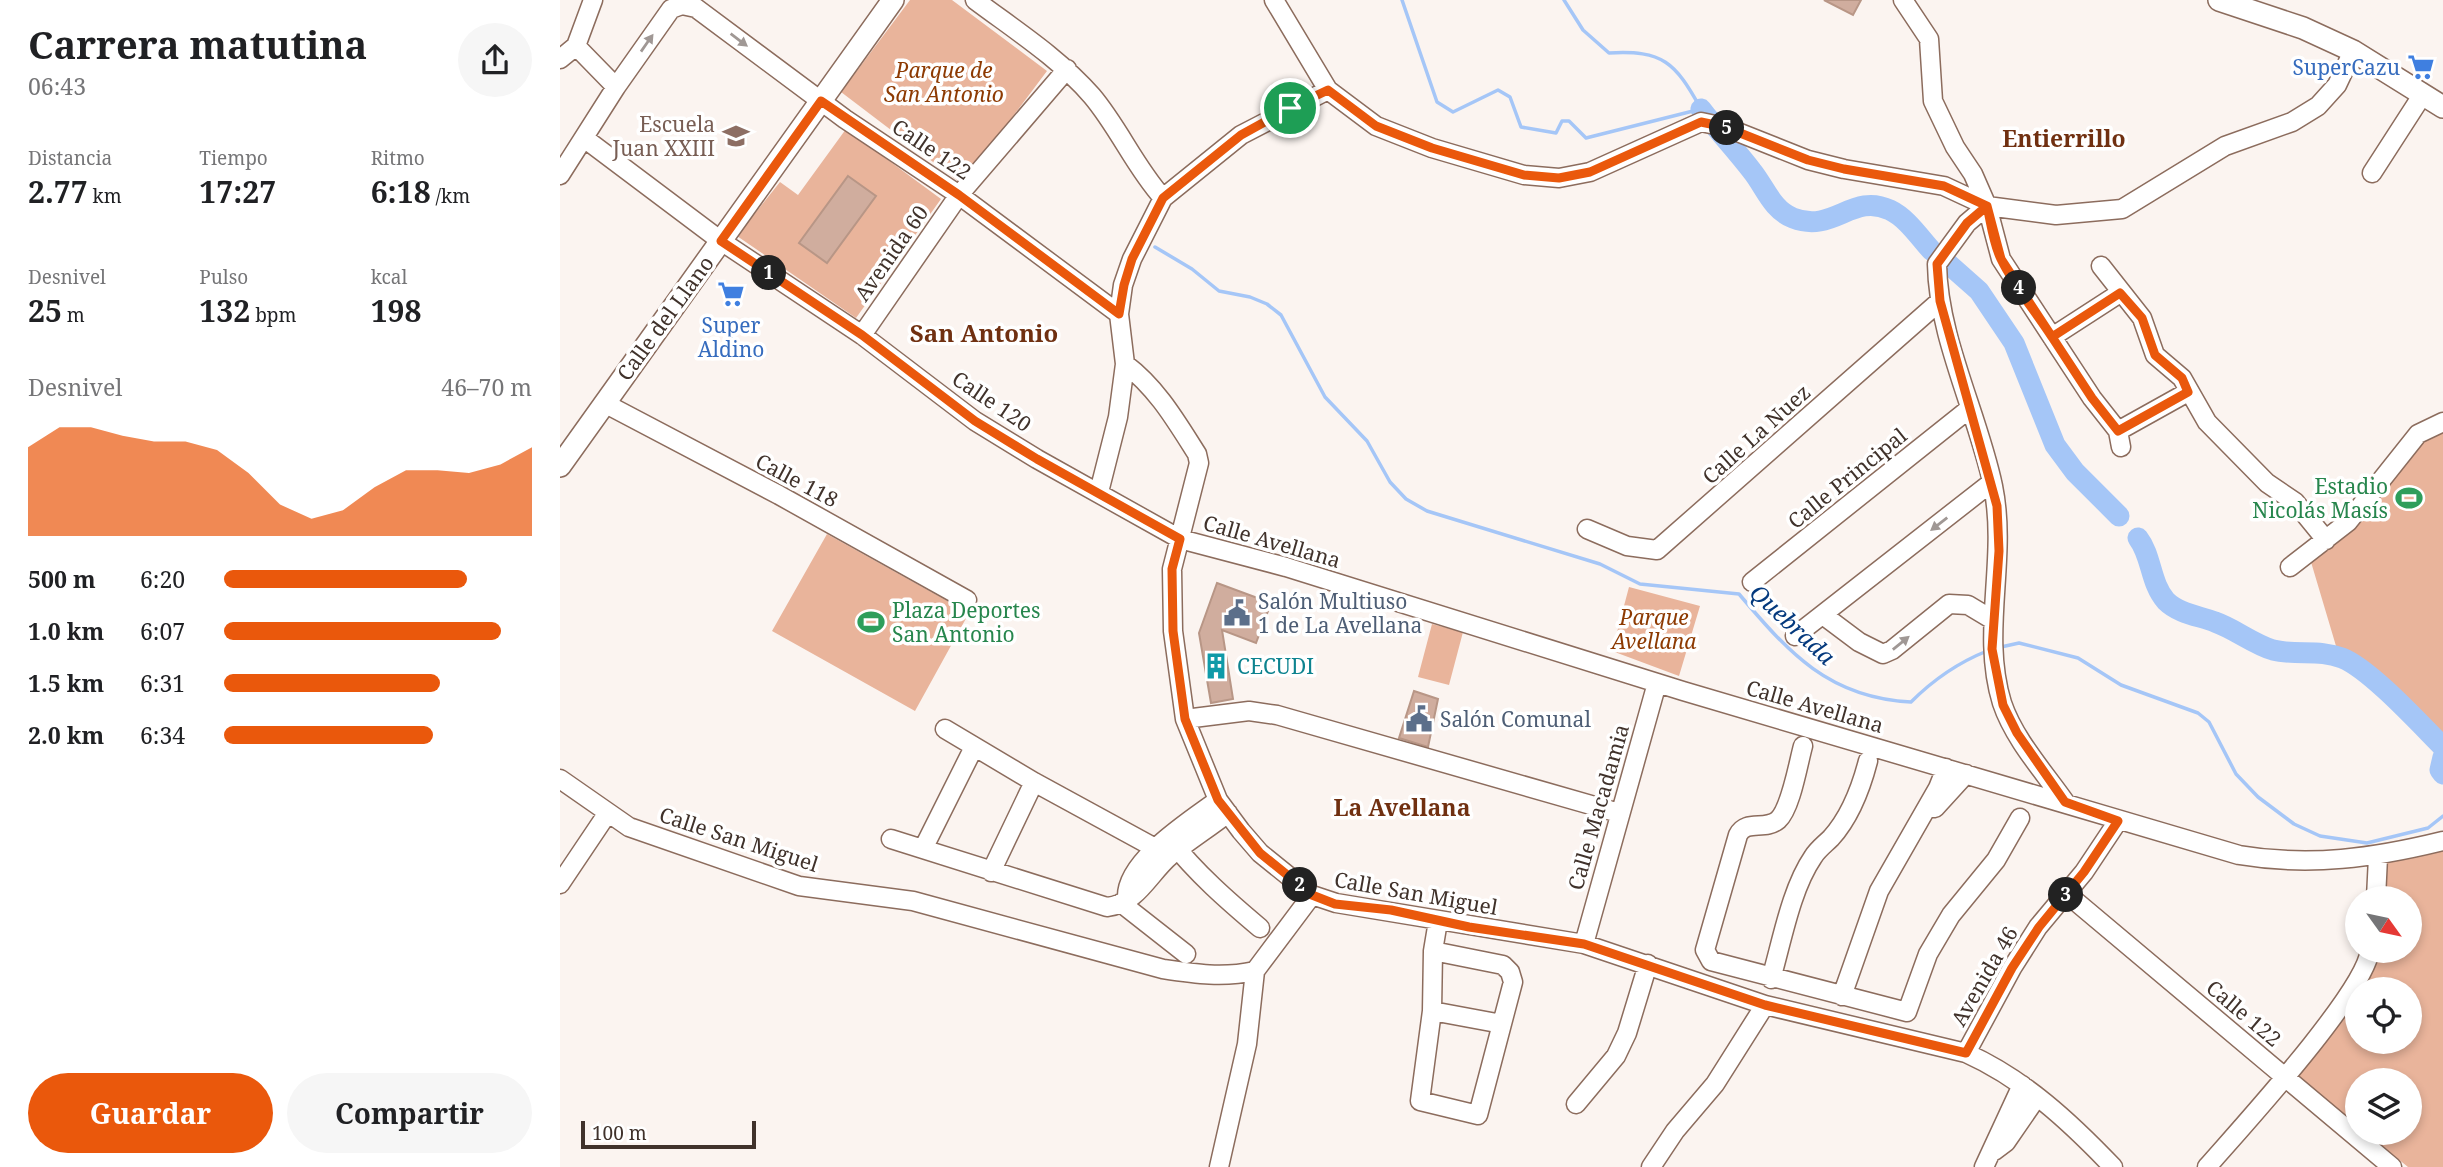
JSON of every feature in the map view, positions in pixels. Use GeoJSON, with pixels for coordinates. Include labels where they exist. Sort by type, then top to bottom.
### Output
{"type":"FeatureCollection","features":[{"type":"Feature","properties":{"kind":"main road","name":"Calle del Llano"},"geometry":{"type":"LineString","coordinates":[[560,466],[893,0]]}},
{"type":"Feature","properties":{"kind":"main road"},"geometry":{"type":"LineString","coordinates":[[2218,0],[2303,28],[2353,51],[2436,97]]}},
{"type":"Feature","properties":{"kind":"street"},"geometry":{"type":"LineString","coordinates":[[560,59],[576,46],[593,1],[574,0]]}},
{"type":"Feature","properties":{"kind":"street"},"geometry":{"type":"LineString","coordinates":[[975,0],[1066,69],[1116,127],[1144,178],[1163,198]]}},
{"type":"Feature","properties":{"kind":"street"},"geometry":{"type":"LineString","coordinates":[[1274,0],[1328,90],[1376,126],[1432,148],[1524,175],[1559,178],[1590,172],[1701,122],[1725,127],[1808,160],[1944,186],[1987,206],[2056,215],[2122,209],[2225,146],[2292,122],[2318,106],[2337,85],[2353,51]]}},
{"type":"Feature","properties":{"kind":"street"},"geometry":{"type":"LineString","coordinates":[[1902,0],[1929,39],[1933,101],[1955,147],[1973,174],[1987,206],[2001,259],[2119,439],[2188,392]]}},
{"type":"Feature","properties":{"kind":"street","name":"Calle 122"},"geometry":{"type":"LineString","coordinates":[[616,87],[671,9],[682,5],[696,8],[821,101],[959,195],[1119,314]]}},
{"type":"Feature","properties":{"kind":"street"},"geometry":{"type":"LineString","coordinates":[[560,175],[616,87],[576,46]]}},
{"type":"Feature","properties":{"kind":"street","name":"Avenida 60"},"geometry":{"type":"LineString","coordinates":[[862,335],[959,195],[1066,69]]}},
{"type":"Feature","properties":{"kind":"street"},"geometry":{"type":"LineString","coordinates":[[1099,492],[1118,417],[1125,364],[1119,314],[1124,285],[1132,259],[1163,198],[1241,135],[1328,90]]}},
{"type":"Feature","properties":{"kind":"street"},"geometry":{"type":"LineString","coordinates":[[2372,173],[2436,97]]}},
{"type":"Feature","properties":{"kind":"street","name":"Calle 120"},"geometry":{"type":"LineString","coordinates":[[584,138],[721,241],[862,335],[975,421],[1180,539]]}},
{"type":"Feature","properties":{"kind":"street"},"geometry":{"type":"LineString","coordinates":[[1987,206],[1967,223],[1937,264],[1940,301],[1997,506],[1999,551],[1992,649],[2003,705],[2017,733],[2065,802]]}},
{"type":"Feature","properties":{"kind":"street"},"geometry":{"type":"LineString","coordinates":[[2101,266],[2142,318],[2155,355],[2182,378],[2207,422],[2267,483],[2295,502],[2326,540]]}},
{"type":"Feature","properties":{"kind":"street"},"geometry":{"type":"LineString","coordinates":[[2052,337],[2120,293]]}},
{"type":"Feature","properties":{"kind":"street","name":"Calle La Nuez"},"geometry":{"type":"LineString","coordinates":[[1587,529],[1627,546],[1657,550],[1940,301]]}},
{"type":"Feature","properties":{"kind":"street"},"geometry":{"type":"LineString","coordinates":[[1125,364],[1145,379],[1161,398],[1197,454],[1199,463],[1172,569],[1173,631],[1185,719],[1223,807],[1260,853],[1312,895]]}},
{"type":"Feature","properties":{"kind":"street","name":"Calle 118"},"geometry":{"type":"LineString","coordinates":[[604,403],[779,495],[968,600]]}},
{"type":"Feature","properties":{"kind":"street","name":"Calle Principal"},"geometry":{"type":"LineString","coordinates":[[1752,582],[1969,409]]}},
{"type":"Feature","properties":{"kind":"street"},"geometry":{"type":"LineString","coordinates":[[2290,568],[2326,540],[2365,502],[2418,434],[2443,422]]}},
{"type":"Feature","properties":{"kind":"street"},"geometry":{"type":"LineString","coordinates":[[1796,636],[1992,482]]}},
{"type":"Feature","properties":{"kind":"street","name":"Calle Avellana"},"geometry":{"type":"LineString","coordinates":[[1180,539],[1295,570],[1657,683],[2065,802],[2118,821],[2260,859],[2313,862],[2378,857],[2443,841]]}},
{"type":"Feature","properties":{"kind":"street"},"geometry":{"type":"LineString","coordinates":[[1824,615],[1859,642],[1884,653],[1892,650],[1949,604],[1968,605],[1993,620]]}},
{"type":"Feature","properties":{"kind":"street","name":"Calle Macadamia"},"geometry":{"type":"LineString","coordinates":[[1584,944],[1657,683]]}},
{"type":"Feature","properties":{"kind":"street"},"geometry":{"type":"LineString","coordinates":[[1185,719],[1249,712],[1277,715],[1619,813]]}},
{"type":"Feature","properties":{"kind":"street"},"geometry":{"type":"LineString","coordinates":[[945,729],[1034,782],[1166,849],[1260,928]]}},
{"type":"Feature","properties":{"kind":"street"},"geometry":{"type":"LineString","coordinates":[[1803,746],[1786,806],[1778,819],[1765,826],[1742,828],[1738,835],[1705,950],[1710,961],[1771,979],[1907,1012],[1928,954],[1951,915],[1996,860],[2020,818]]}},
{"type":"Feature","properties":{"kind":"street"},"geometry":{"type":"LineString","coordinates":[[923,849],[974,747]]}},
{"type":"Feature","properties":{"kind":"street"},"geometry":{"type":"LineString","coordinates":[[1771,979],[1801,880],[1813,856],[1833,836],[1850,809],[1868,761]]}},
{"type":"Feature","properties":{"kind":"street"},"geometry":{"type":"LineString","coordinates":[[1842,996],[1879,891],[1938,788],[1946,768]]}},
{"type":"Feature","properties":{"kind":"street"},"geometry":{"type":"LineString","coordinates":[[1913,831],[1966,774]]}},
{"type":"Feature","properties":{"kind":"street","name":"Calle San Miguel"},"geometry":{"type":"LineString","coordinates":[[560,779],[607,814],[651,835],[799,886],[913,901],[1163,969],[1204,976],[1231,976],[1255,971],[1312,895],[1335,904],[1391,910],[1445,923],[1584,944],[1765,1005],[1966,1053],[2037,1097],[2081,1133],[2113,1167]]}},
{"type":"Feature","properties":{"kind":"street"},"geometry":{"type":"LineString","coordinates":[[991,872],[1034,782]]}},
{"type":"Feature","properties":{"kind":"street"},"geometry":{"type":"LineString","coordinates":[[1124,901],[1126,887],[1166,849],[1223,807]]}},
{"type":"Feature","properties":{"kind":"street"},"geometry":{"type":"LineString","coordinates":[[560,884],[607,814]]}},
{"type":"Feature","properties":{"kind":"street","name":"Avenida 46"},"geometry":{"type":"LineString","coordinates":[[1966,1053],[2012,968],[2118,821]]}},
{"type":"Feature","properties":{"kind":"street"},"geometry":{"type":"LineString","coordinates":[[891,839],[1107,907],[1124,901]]}},
{"type":"Feature","properties":{"kind":"street"},"geometry":{"type":"LineString","coordinates":[[2377,886],[2378,857]]}},
{"type":"Feature","properties":{"kind":"street","name":"Calle 122"},"geometry":{"type":"LineString","coordinates":[[2067,894],[2392,1167]]}},
{"type":"Feature","properties":{"kind":"street"},"geometry":{"type":"LineString","coordinates":[[1124,901],[1186,954]]}},
{"type":"Feature","properties":{"kind":"street"},"geometry":{"type":"LineString","coordinates":[[1440,953],[1503,965],[1510,972],[1513,982],[1478,1115],[1420,1101],[1440,953],[1445,923]]}},
{"type":"Feature","properties":{"kind":"street"},"geometry":{"type":"LineString","coordinates":[[2207,1167],[2285,1077],[2348,996],[2367,963]]}},
{"type":"Feature","properties":{"kind":"street"},"geometry":{"type":"LineString","coordinates":[[1576,1104],[1616,1056],[1627,1034],[1648,964]]}},
{"type":"Feature","properties":{"kind":"street"},"geometry":{"type":"LineString","coordinates":[[1219,1167],[1247,1044],[1255,971]]}},
{"type":"Feature","properties":{"kind":"street"},"geometry":{"type":"LineString","coordinates":[[1651,1167],[1675,1131],[1714,1084],[1765,1005]]}},
{"type":"Feature","properties":{"kind":"street"},"geometry":{"type":"LineString","coordinates":[[1432,1011],[1502,1024]]}},
{"type":"Feature","properties":{"kind":"street"},"geometry":{"type":"LineString","coordinates":[[1988,1160],[2022,1086]]}},
{"type":"Feature","properties":{"kind":"street"},"geometry":{"type":"LineString","coordinates":[[1988,1160],[2006,1142],[2037,1097]]}},
{"type":"Feature","properties":{"kind":"green space","name":"Parque de San Antonio"},"geometry":{"type":"Polygon","coordinates":[[[910,0],[952,0],[1047,71],[962,184],[841,92],[910,0]]]}},
{"type":"Feature","properties":{"kind":"green space"},"geometry":{"type":"Polygon","coordinates":[[[846,129],[941,199],[856,318],[737,236],[780,182],[798,195],[846,129]]]}},
{"type":"Feature","properties":{"kind":"green space"},"geometry":{"type":"Polygon","coordinates":[[[2443,429],[2443,741],[2359,660],[2336,646],[2311,562],[2358,522],[2426,437],[2443,429]]]}},
{"type":"Feature","properties":{"kind":"green space","name":"Plaza Deportes San Antonio"},"geometry":{"type":"Polygon","coordinates":[[[827,534],[969,613],[915,711],[772,631],[827,534]]]}},
{"type":"Feature","properties":{"kind":"green space","name":"Parque Avellana"},"geometry":{"type":"Polygon","coordinates":[[[1629,587],[1700,606],[1679,676],[1612,651],[1629,587]]]}},
{"type":"Feature","properties":{"kind":"green space"},"geometry":{"type":"Polygon","coordinates":[[[1432,624],[1463,632],[1449,685],[1418,677],[1432,624]]]}},
{"type":"Feature","properties":{"kind":"green space"},"geometry":{"type":"Polygon","coordinates":[[[2443,849],[2443,1167],[2408,1167],[2381,1145],[2422,1145],[2422,1068],[2345,1068],[2345,1116],[2294,1075],[2345,1007],[2345,1054],[2422,1054],[2422,977],[2364,977],[2370,963],[2422,963],[2422,886],[2384,886],[2387,862],[2443,849]]]}},
{"type":"Feature","properties":{"kind":"building"},"geometry":{"type":"Polygon","coordinates":[[[1824,0],[1861,0],[1853,15],[1824,0]]]}},
{"type":"Feature","properties":{"kind":"building"},"geometry":{"type":"Polygon","coordinates":[[[848,176],[876,196],[827,263],[799,243],[848,176]]]}},
{"type":"Feature","properties":{"kind":"building"},"geometry":{"type":"Polygon","coordinates":[[[1217,583],[1271,603],[1256,643],[1222,630],[1233,699],[1211,703],[1199,633],[1217,583]]]}},
{"type":"Feature","properties":{"kind":"building","name":"Salón Comunal"},"geometry":{"type":"Polygon","coordinates":[[[1414,691],[1438,699],[1428,747],[1399,738],[1414,691]]]}},
{"type":"Feature","properties":{"kind":"waterway"},"geometry":{"type":"LineString","coordinates":[[1402,0],[1437,102],[1453,112],[1498,90],[1510,97],[1521,127],[1556,133],[1562,121],[1569,121],[1586,138],[1701,109],[1683,80],[1666,62],[1642,54],[1609,53],[1583,30],[1564,0]]}},
{"type":"Feature","properties":{"kind":"waterway"},"geometry":{"type":"LineString","coordinates":[[1701,109],[1752,171],[1774,204],[1786,214],[1807,222],[1820,221],[1853,209],[1877,206],[1902,218],[1932,251]]}},
{"type":"Feature","properties":{"kind":"waterway","name":"Quebrada"},"geometry":{"type":"LineString","coordinates":[[1155,247],[1192,269],[1219,291],[1250,297],[1267,304],[1281,315],[1325,397],[1367,441],[1390,482],[1406,499],[1427,511],[1600,564],[1640,584],[1739,594],[1775,635],[1813,669],[1834,682],[1882,699],[1911,702],[1946,672],[1987,651]]}},
{"type":"Feature","properties":{"kind":"waterway"},"geometry":{"type":"LineString","coordinates":[[1945,261],[1979,291],[2014,343],[2055,445],[2075,472],[2119,516]]}},
{"type":"Feature","properties":{"kind":"waterway"},"geometry":{"type":"LineString","coordinates":[[2138,538],[2157,586],[2171,605],[2183,612],[2222,625],[2273,650],[2342,658],[2380,685],[2443,747]]}},
{"type":"Feature","properties":{"kind":"waterway","name":"Quebrada"},"geometry":{"type":"LineString","coordinates":[[2001,647],[2019,643],[2078,658],[2121,685],[2198,713],[2209,722],[2236,774],[2258,797],[2294,824],[2320,836],[2367,843],[2428,828],[2443,816]]}},
{"type":"Feature","properties":{"kind":"waterway"},"geometry":{"type":"LineString","coordinates":[[2443,757],[2440,770],[2443,774]]}},
{"type":"Feature","properties":{"kind":"place","name":"SuperCazu"},"geometry":{"type":"Point","coordinates":[2421,67]}},
{"type":"Feature","properties":{"kind":"place","name":"Escuela Juan XXIII"},"geometry":{"type":"Point","coordinates":[736,136]}},
{"type":"Feature","properties":{"kind":"place","name":"Super Aldino"},"geometry":{"type":"Point","coordinates":[731,294]}},
{"type":"Feature","properties":{"kind":"place","name":"Estadio Nicolás Masís"},"geometry":{"type":"Point","coordinates":[2409,498]}},
{"type":"Feature","properties":{"kind":"place","name":"Salón Multiuso 1 de La Avellana"},"geometry":{"type":"Point","coordinates":[1237,613]}},
{"type":"Feature","properties":{"kind":"place","name":"Plaza Deportes San Antonio"},"geometry":{"type":"Point","coordinates":[871,622]}},
{"type":"Feature","properties":{"kind":"place","name":"CECUDI"},"geometry":{"type":"Point","coordinates":[1216,666]}},
{"type":"Feature","properties":{"kind":"place","name":"Salón Comunal"},"geometry":{"type":"Point","coordinates":[1419,719]}},
{"type":"Feature","properties":{"kind":"district","name":"Entierrillo"},"geometry":{"type":"Point","coordinates":[2064,138]}},
{"type":"Feature","properties":{"kind":"district","name":"San Antonio"},"geometry":{"type":"Point","coordinates":[984,332]}},
{"type":"Feature","properties":{"kind":"district","name":"La Avellana"},"geometry":{"type":"Point","coordinates":[1402,807]}},
{"type":"Feature","properties":{"kind":"route"},"geometry":{"type":"LineString","coordinates":[[1290,108],[1241,135],[1163,198],[1132,259],[1119,314],[959,195],[821,101],[721,241],[862,335],[975,421],[1180,539],[1172,569],[1173,631],[1185,719],[1218,800],[1260,853],[1312,895],[1335,904],[1391,910],[1469,927],[1584,944],[1765,1005],[1966,1053],[2012,968],[2039,927],[2084,872],[2118,821],[2065,802],[2017,733],[2003,705],[1992,649],[1999,551],[1997,506],[1940,301],[1937,264],[1967,223],[1987,206],[1994,241],[2001,259],[2019,288],[2092,398],[2118,431],[2188,392],[2182,378],[2155,355],[2142,318],[2120,293],[2052,337],[2001,259],[1994,241],[1987,206],[1944,186],[1808,160],[1725,127],[1701,122],[1590,172],[1559,178],[1524,175],[1432,148],[1376,126],[1328,90],[1290,108]]}}]}
